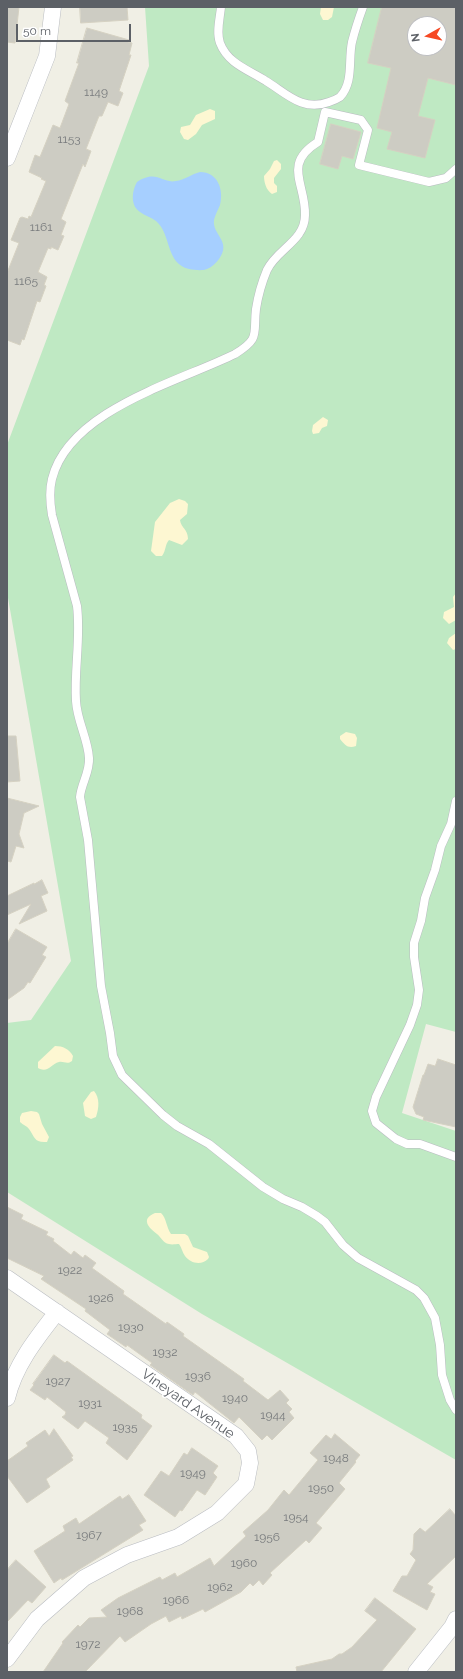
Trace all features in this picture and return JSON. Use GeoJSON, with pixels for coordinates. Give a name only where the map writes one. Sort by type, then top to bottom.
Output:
{"type":"FeatureCollection","features":[{"type":"Feature","properties":{"kind":"street"},"geometry":{"type":"LineString","coordinates":[[7,158],[12,131],[47,56],[53,7]]}},
{"type":"Feature","properties":{"kind":"street","name":"Vineyard Avenue"},"geometry":{"type":"LineString","coordinates":[[7,1278],[236,1436],[248,1451],[250,1463],[246,1484],[217,1513],[178,1537],[127,1555],[84,1578],[37,1619],[7,1659]]}},
{"type":"Feature","properties":{"kind":"street"},"geometry":{"type":"LineString","coordinates":[[7,1398],[11,1381],[31,1346],[57,1312]]}},
{"type":"Feature","properties":{"kind":"street"},"geometry":{"type":"LineString","coordinates":[[416,1672],[452,1627],[456,1619]]}},
{"type":"Feature","properties":{"kind":"lane"},"geometry":{"type":"LineString","coordinates":[[221,7],[218,33],[220,43],[227,55],[236,64],[267,81],[291,99],[306,105],[324,104],[339,98],[348,85],[352,43],[363,7]]}},
{"type":"Feature","properties":{"kind":"lane"},"geometry":{"type":"LineString","coordinates":[[456,169],[446,178],[428,182],[359,164],[368,130],[361,120],[325,112],[318,142],[310,146],[301,157],[298,166],[298,177],[305,205],[304,226],[299,236],[274,259],[267,270],[258,299],[256,330],[253,340],[246,347],[235,354],[124,403],[89,426],[71,444],[52,478],[50,504],[78,613],[75,688],[76,704],[89,759],[88,770],[80,797],[88,840],[101,986],[113,1056],[117,1066],[129,1084],[172,1122],[209,1144],[263,1187],[317,1216],[325,1222],[343,1245],[354,1255],[379,1271],[409,1285],[424,1298],[434,1318],[440,1345],[442,1375],[450,1400],[456,1410]]}},
{"type":"Feature","properties":{"kind":"lane"},"geometry":{"type":"LineString","coordinates":[[456,801],[451,824],[441,846],[435,870],[425,898],[421,921],[414,943],[414,957],[419,990],[417,1005],[410,1024],[376,1098],[372,1111],[376,1123],[396,1139],[407,1144],[420,1144],[456,1157]]}},
{"type":"Feature","properties":{"kind":"green space"},"geometry":{"type":"Polygon","coordinates":[[[145,7],[456,7],[456,1032],[426,1024],[402,1113],[456,1131],[456,1460],[202,1314],[7,1192],[7,1023],[31,1020],[71,961],[7,592],[7,445],[149,66],[145,7]]]}},
{"type":"Feature","properties":{"kind":"sand"},"geometry":{"type":"Polygon","coordinates":[[[321,7],[334,7],[332,17],[328,20],[323,20],[320,14],[321,7]]]}},
{"type":"Feature","properties":{"kind":"sand"},"geometry":{"type":"Polygon","coordinates":[[[210,109],[215,111],[215,119],[202,125],[196,134],[188,140],[184,139],[180,132],[181,127],[190,125],[196,115],[210,109]]]}},
{"type":"Feature","properties":{"kind":"sand"},"geometry":{"type":"Polygon","coordinates":[[[277,160],[281,164],[281,169],[274,178],[274,183],[277,186],[277,192],[272,194],[266,186],[264,176],[274,161],[277,160]]]}},
{"type":"Feature","properties":{"kind":"sand"},"geometry":{"type":"Polygon","coordinates":[[[323,417],[328,420],[327,426],[322,428],[319,433],[313,434],[313,425],[323,417]]]}},
{"type":"Feature","properties":{"kind":"sand"},"geometry":{"type":"Polygon","coordinates":[[[179,499],[188,504],[187,514],[180,520],[187,533],[188,539],[182,545],[169,540],[162,556],[156,556],[151,551],[155,522],[170,503],[179,499]]]}},
{"type":"Feature","properties":{"kind":"sand"},"geometry":{"type":"Polygon","coordinates":[[[456,593],[456,620],[449,624],[443,618],[444,612],[454,607],[453,597],[456,593]]]}},
{"type":"Feature","properties":{"kind":"sand"},"geometry":{"type":"Polygon","coordinates":[[[456,633],[456,649],[453,650],[447,643],[449,638],[456,633]]]}},
{"type":"Feature","properties":{"kind":"sand"},"geometry":{"type":"Polygon","coordinates":[[[346,732],[355,734],[357,738],[356,746],[347,746],[340,739],[340,736],[346,732]]]}},
{"type":"Feature","properties":{"kind":"sand"},"geometry":{"type":"Polygon","coordinates":[[[55,1046],[63,1047],[70,1051],[73,1056],[72,1061],[69,1063],[56,1063],[48,1069],[43,1070],[38,1068],[38,1062],[55,1046]]]}},
{"type":"Feature","properties":{"kind":"sand"},"geometry":{"type":"Polygon","coordinates":[[[94,1091],[98,1100],[98,1107],[96,1117],[91,1119],[85,1116],[83,1103],[91,1092],[94,1091]]]}},
{"type":"Feature","properties":{"kind":"sand"},"geometry":{"type":"Polygon","coordinates":[[[31,1111],[39,1114],[42,1124],[49,1137],[47,1142],[40,1142],[37,1140],[28,1128],[20,1122],[22,1113],[31,1111]]]}},
{"type":"Feature","properties":{"kind":"sand"},"geometry":{"type":"Polygon","coordinates":[[[161,1213],[163,1215],[171,1234],[185,1234],[188,1236],[193,1247],[207,1252],[209,1257],[208,1259],[199,1263],[193,1262],[185,1256],[179,1244],[170,1244],[164,1241],[147,1224],[150,1215],[161,1213]]]}},
{"type":"Feature","properties":{"kind":"water"},"geometry":{"type":"Polygon","coordinates":[[[200,172],[211,175],[215,178],[221,194],[220,205],[214,218],[214,225],[223,243],[222,253],[215,263],[205,270],[189,269],[181,266],[172,255],[161,227],[152,218],[137,209],[133,202],[134,190],[137,182],[144,178],[154,177],[167,181],[176,181],[200,172]]]}},
{"type":"Feature","properties":{"kind":"building"},"geometry":{"type":"Polygon","coordinates":[[[7,7],[19,7],[15,43],[7,42],[7,7]]]}},
{"type":"Feature","properties":{"kind":"building"},"geometry":{"type":"Polygon","coordinates":[[[80,7],[127,7],[128,20],[81,23],[80,7]]]}},
{"type":"Feature","properties":{"kind":"building"},"geometry":{"type":"Polygon","coordinates":[[[382,7],[456,7],[456,85],[428,78],[418,116],[435,120],[425,158],[387,149],[392,132],[377,128],[391,68],[368,63],[382,7]]]}},
{"type":"Feature","properties":{"kind":"building"},"geometry":{"type":"Polygon","coordinates":[[[87,28],[129,40],[128,42],[132,43],[129,55],[131,55],[119,91],[123,93],[118,106],[108,102],[102,116],[99,116],[86,149],[91,151],[85,167],[83,164],[61,219],[66,222],[61,235],[64,236],[58,250],[51,247],[51,249],[48,248],[38,272],[47,277],[44,285],[46,286],[40,302],[37,301],[24,340],[22,339],[20,345],[7,340],[7,273],[19,243],[11,240],[20,218],[22,217],[28,219],[29,216],[31,217],[46,181],[29,172],[35,155],[40,157],[53,125],[60,128],[69,104],[65,101],[79,63],[77,63],[87,28]]]}},
{"type":"Feature","properties":{"kind":"building"},"geometry":{"type":"Polygon","coordinates":[[[331,124],[361,132],[353,159],[342,156],[338,169],[320,164],[331,124]]]}},
{"type":"Feature","properties":{"kind":"building"},"geometry":{"type":"Polygon","coordinates":[[[7,736],[16,736],[20,781],[7,782],[7,736]]]}},
{"type":"Feature","properties":{"kind":"building"},"geometry":{"type":"Polygon","coordinates":[[[7,798],[39,806],[24,813],[19,834],[24,848],[16,846],[11,862],[7,861],[7,798]]]}},
{"type":"Feature","properties":{"kind":"building"},"geometry":{"type":"Polygon","coordinates":[[[42,880],[48,893],[41,896],[47,911],[19,924],[31,904],[7,915],[7,896],[42,880]]]}},
{"type":"Feature","properties":{"kind":"building"},"geometry":{"type":"Polygon","coordinates":[[[16,929],[47,947],[42,955],[46,957],[30,983],[28,982],[24,988],[7,1000],[7,944],[16,929]]]}},
{"type":"Feature","properties":{"kind":"building"},"geometry":{"type":"Polygon","coordinates":[[[438,1059],[456,1065],[456,1127],[423,1120],[424,1117],[416,1114],[413,1107],[428,1064],[435,1066],[438,1059]]]}},
{"type":"Feature","properties":{"kind":"building"},"geometry":{"type":"Polygon","coordinates":[[[7,1207],[23,1215],[21,1219],[48,1232],[46,1235],[54,1239],[53,1241],[71,1255],[74,1251],[83,1258],[85,1255],[96,1263],[92,1268],[124,1291],[123,1294],[166,1324],[167,1322],[184,1334],[183,1336],[244,1379],[243,1381],[268,1400],[280,1390],[289,1400],[286,1403],[292,1409],[289,1412],[294,1418],[272,1440],[267,1435],[262,1440],[239,1417],[234,1423],[195,1392],[193,1395],[150,1365],[152,1363],[127,1345],[126,1347],[107,1334],[110,1330],[85,1311],[86,1309],[41,1279],[44,1276],[7,1258],[7,1207]]]}},
{"type":"Feature","properties":{"kind":"building"},"geometry":{"type":"Polygon","coordinates":[[[54,1355],[65,1363],[67,1361],[142,1415],[141,1418],[152,1426],[127,1460],[106,1443],[109,1438],[85,1421],[78,1429],[62,1417],[66,1412],[47,1397],[45,1400],[30,1390],[54,1355]]]}},
{"type":"Feature","properties":{"kind":"building"},"geometry":{"type":"Polygon","coordinates":[[[54,1429],[73,1456],[71,1457],[73,1460],[46,1479],[50,1487],[27,1503],[7,1476],[7,1461],[28,1446],[26,1443],[45,1430],[49,1436],[54,1429]]]}},
{"type":"Feature","properties":{"kind":"building"},"geometry":{"type":"Polygon","coordinates":[[[335,1434],[360,1455],[339,1483],[345,1489],[316,1523],[322,1528],[309,1543],[306,1540],[270,1573],[272,1575],[263,1585],[259,1580],[253,1586],[250,1583],[241,1592],[205,1612],[203,1609],[182,1619],[181,1616],[169,1622],[166,1616],[151,1624],[125,1642],[120,1636],[85,1672],[43,1672],[63,1643],[62,1642],[78,1625],[80,1627],[89,1618],[107,1617],[101,1610],[118,1598],[160,1577],[162,1580],[175,1573],[177,1577],[210,1558],[214,1566],[246,1536],[243,1532],[268,1510],[284,1490],[289,1495],[318,1460],[310,1453],[326,1435],[331,1439],[335,1434]]]}},
{"type":"Feature","properties":{"kind":"building"},"geometry":{"type":"Polygon","coordinates":[[[192,1448],[218,1466],[213,1473],[217,1477],[205,1495],[197,1490],[182,1511],[180,1510],[175,1517],[144,1495],[161,1471],[169,1476],[184,1453],[187,1455],[192,1448]]]}},
{"type":"Feature","properties":{"kind":"building"},"geometry":{"type":"Polygon","coordinates":[[[129,1495],[146,1521],[139,1525],[143,1530],[62,1580],[61,1578],[54,1583],[34,1551],[65,1531],[63,1526],[76,1518],[79,1524],[120,1496],[122,1499],[129,1495]]]}},
{"type":"Feature","properties":{"kind":"building"},"geometry":{"type":"Polygon","coordinates":[[[450,1509],[456,1516],[456,1556],[427,1584],[433,1587],[430,1592],[435,1594],[427,1610],[393,1591],[402,1576],[407,1576],[416,1560],[410,1554],[413,1550],[414,1534],[420,1528],[425,1532],[450,1509]]]}},
{"type":"Feature","properties":{"kind":"building"},"geometry":{"type":"Polygon","coordinates":[[[16,1560],[46,1587],[32,1603],[28,1600],[7,1622],[7,1570],[16,1560]]]}},
{"type":"Feature","properties":{"kind":"building"},"geometry":{"type":"Polygon","coordinates":[[[375,1598],[416,1629],[381,1672],[297,1672],[296,1667],[332,1659],[352,1647],[377,1620],[365,1611],[375,1598]]]}}]}
